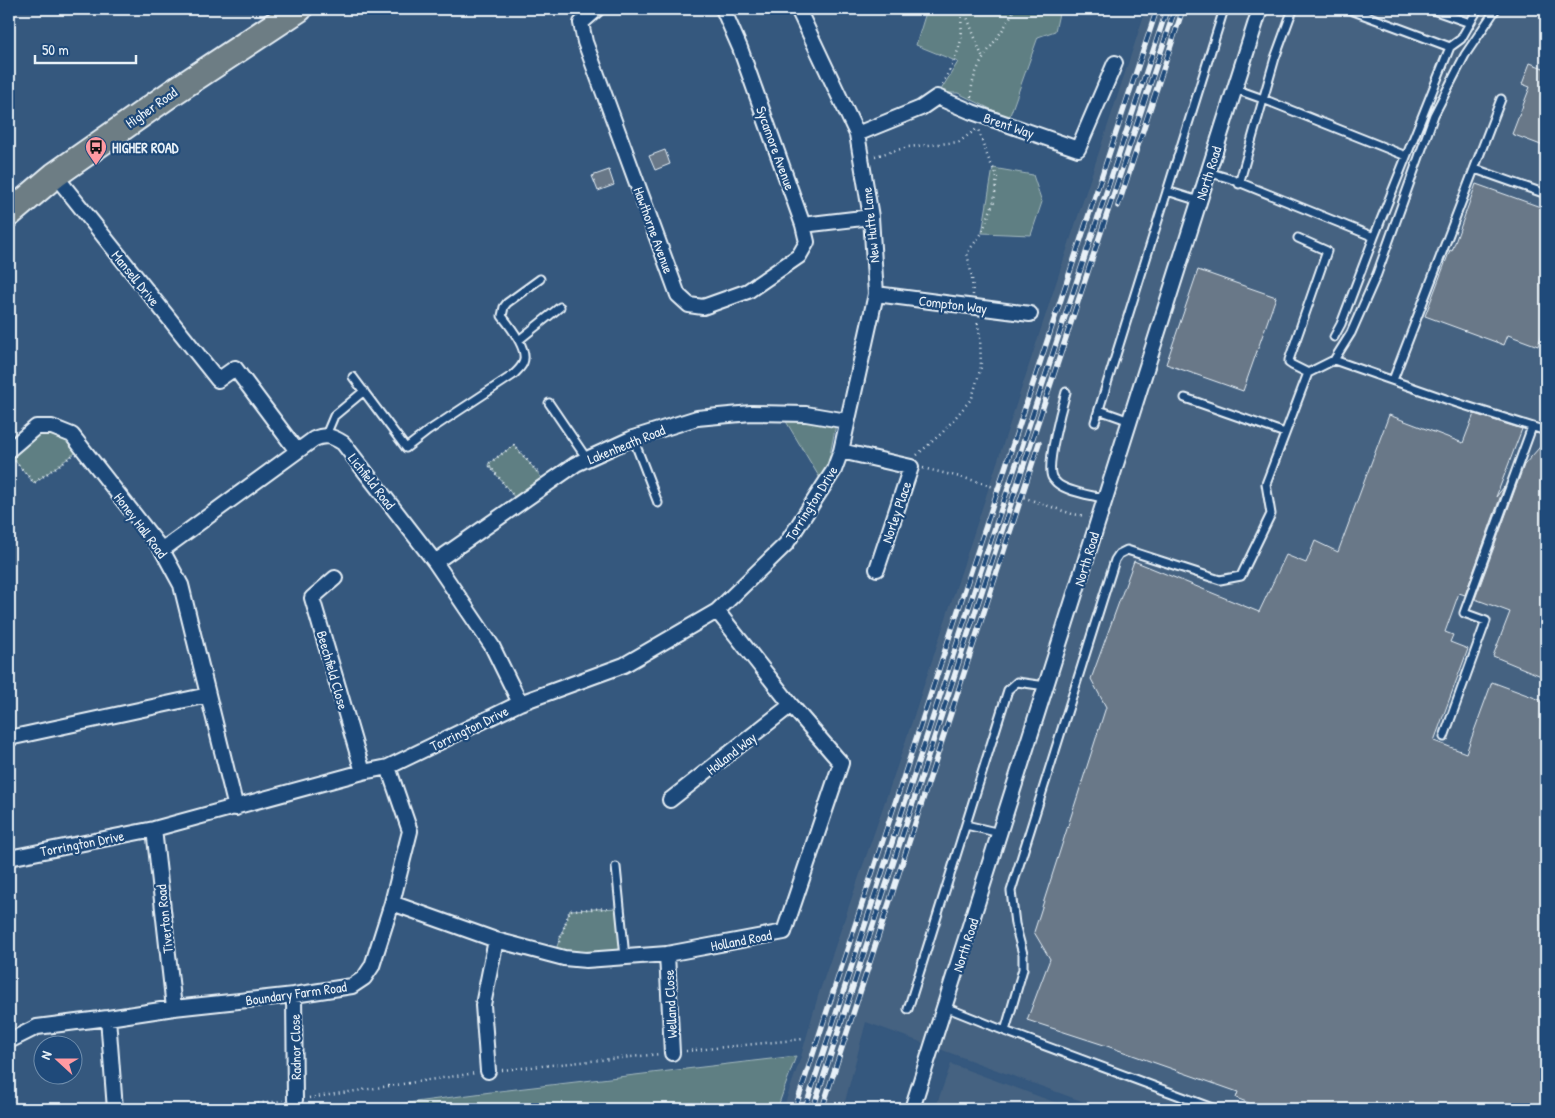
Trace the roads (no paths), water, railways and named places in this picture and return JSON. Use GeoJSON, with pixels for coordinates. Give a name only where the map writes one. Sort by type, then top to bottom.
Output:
{"type":"FeatureCollection","features":[{"type":"Feature","properties":{"kind":"highway","name":"Higher Road"},"geometry":{"type":"LineString","coordinates":[[9,214],[55,175],[172,93],[299,9]]}},
{"type":"Feature","properties":{"kind":"street","name":"Hawthorne Avenue"},"geometry":{"type":"LineString","coordinates":[[596,9],[581,23],[585,42],[678,294],[690,305],[703,307],[748,291],[799,256],[807,242],[803,224]]}},
{"type":"Feature","properties":{"kind":"street","name":"Sycamore Avenue"},"geometry":{"type":"LineString","coordinates":[[723,9],[740,48],[803,224]]}},
{"type":"Feature","properties":{"kind":"street","name":"New Hutte Lane"},"geometry":{"type":"LineString","coordinates":[[798,9],[857,134],[871,217],[876,294],[841,451]]}},
{"type":"Feature","properties":{"kind":"street","name":"North Road"},"geometry":{"type":"LineString","coordinates":[[912,1109],[1260,9]]}},
{"type":"Feature","properties":{"kind":"street","name":"Brent Way"},"geometry":{"type":"LineString","coordinates":[[857,134],[921,108],[937,97],[972,112],[1078,149],[1115,63]]}},
{"type":"Feature","properties":{"kind":"street","name":"Mansell Drive"},"geometry":{"type":"LineString","coordinates":[[55,175],[218,380],[235,368],[297,451]]}},
{"type":"Feature","properties":{"kind":"street"},"geometry":{"type":"LineString","coordinates":[[803,224],[871,217]]}},
{"type":"Feature","properties":{"kind":"street","name":"Compton Way"},"geometry":{"type":"LineString","coordinates":[[876,294],[1030,314]]}},
{"type":"Feature","properties":{"kind":"street","name":"Lakenheath Road"},"geometry":{"type":"LineString","coordinates":[[435,562],[576,464],[633,438],[697,418],[751,413],[806,414],[847,421]]}},
{"type":"Feature","properties":{"kind":"street","name":"Honey Hall Road"},"geometry":{"type":"LineString","coordinates":[[12,455],[36,427],[52,427],[72,435],[162,550],[181,585],[236,808]]}},
{"type":"Feature","properties":{"kind":"street"},"geometry":{"type":"LineString","coordinates":[[162,550],[314,439],[326,435]]}},
{"type":"Feature","properties":{"kind":"street","name":"Lichfield Road"},"geometry":{"type":"LineString","coordinates":[[326,435],[342,443],[435,562],[492,646],[520,703]]}},
{"type":"Feature","properties":{"kind":"street","name":"Norley Place"},"geometry":{"type":"LineString","coordinates":[[841,451],[911,467],[877,569]]}},
{"type":"Feature","properties":{"kind":"street","name":"Torrington Drive"},"geometry":{"type":"LineString","coordinates":[[9,858],[154,829],[363,772],[388,767],[520,703],[624,666],[717,611],[786,544],[834,470],[841,451]]}},
{"type":"Feature","properties":{"kind":"street","name":"Beechfield Close"},"geometry":{"type":"LineString","coordinates":[[335,578],[312,598],[363,772]]}},
{"type":"Feature","properties":{"kind":"street","name":"Holland Road"},"geometry":{"type":"LineString","coordinates":[[392,903],[496,940],[554,955],[586,960],[667,954],[784,932],[841,763],[791,705],[717,611]]}},
{"type":"Feature","properties":{"kind":"street"},"geometry":{"type":"LineString","coordinates":[[9,738],[208,695]]}},
{"type":"Feature","properties":{"kind":"street","name":"Holland Way"},"geometry":{"type":"LineString","coordinates":[[670,800],[791,705]]}},
{"type":"Feature","properties":{"kind":"street","name":"Boundary Farm Road"},"geometry":{"type":"LineString","coordinates":[[9,1041],[37,1027],[174,1008],[294,995],[352,986],[364,978],[372,966],[392,903],[410,831],[388,767]]}},
{"type":"Feature","properties":{"kind":"street","name":"Tiverton Road"},"geometry":{"type":"LineString","coordinates":[[154,829],[174,1008]]}},
{"type":"Feature","properties":{"kind":"street"},"geometry":{"type":"LineString","coordinates":[[488,1071],[484,1005],[496,940]]}},
{"type":"Feature","properties":{"kind":"street","name":"Welland Close"},"geometry":{"type":"LineString","coordinates":[[667,954],[672,1053]]}},
{"type":"Feature","properties":{"kind":"street","name":"Radnor Close"},"geometry":{"type":"LineString","coordinates":[[294,995],[295,1100]]}},
{"type":"Feature","properties":{"kind":"street"},"geometry":{"type":"LineString","coordinates":[[108,1018],[115,1109]]}},
{"type":"Feature","properties":{"kind":"lane"},"geometry":{"type":"LineString","coordinates":[[1095,422],[1224,9]]}},
{"type":"Feature","properties":{"kind":"lane"},"geometry":{"type":"LineString","coordinates":[[1239,184],[1280,44],[1294,9]]}},
{"type":"Feature","properties":{"kind":"lane"},"geometry":{"type":"LineString","coordinates":[[1348,9],[1450,47]]}},
{"type":"Feature","properties":{"kind":"lane"},"geometry":{"type":"LineString","coordinates":[[1430,9],[1470,23]]}},
{"type":"Feature","properties":{"kind":"lane"},"geometry":{"type":"LineString","coordinates":[[1334,337],[1341,324],[1450,47],[1461,39],[1478,9]]}},
{"type":"Feature","properties":{"kind":"lane"},"geometry":{"type":"LineString","coordinates":[[1005,1031],[1023,968],[1023,954],[1014,924],[1011,891],[1115,560],[1119,554],[1127,550],[1220,580],[1241,576],[1271,514],[1266,484],[1308,373],[1334,360],[1351,333],[1376,274],[1434,114],[1465,55],[1496,9]]}},
{"type":"Feature","properties":{"kind":"lane"},"geometry":{"type":"LineString","coordinates":[[1235,89],[1406,156]]}},
{"type":"Feature","properties":{"kind":"lane"},"geometry":{"type":"LineString","coordinates":[[1394,380],[1501,99]]}},
{"type":"Feature","properties":{"kind":"lane"},"geometry":{"type":"LineString","coordinates":[[1475,169],[1546,194]]}},
{"type":"Feature","properties":{"kind":"lane"},"geometry":{"type":"LineString","coordinates":[[1208,172],[1374,237]]}},
{"type":"Feature","properties":{"kind":"lane"},"geometry":{"type":"LineString","coordinates":[[1167,191],[1199,201]]}},
{"type":"Feature","properties":{"kind":"lane"},"geometry":{"type":"LineString","coordinates":[[1298,238],[1327,251],[1289,360],[1289,363],[1308,373]]}},
{"type":"Feature","properties":{"kind":"lane"},"geometry":{"type":"LineString","coordinates":[[354,377],[406,448],[428,431],[513,375],[520,368],[524,361],[523,348],[502,316],[504,307],[540,279]]}},
{"type":"Feature","properties":{"kind":"lane"},"geometry":{"type":"LineString","coordinates":[[519,340],[560,307]]}},
{"type":"Feature","properties":{"kind":"lane"},"geometry":{"type":"LineString","coordinates":[[1334,360],[1457,403],[1546,431]]}},
{"type":"Feature","properties":{"kind":"lane"},"geometry":{"type":"LineString","coordinates":[[326,435],[334,416],[364,391]]}},
{"type":"Feature","properties":{"kind":"lane"},"geometry":{"type":"LineString","coordinates":[[1066,392],[1057,426],[1050,468],[1052,476],[1058,484],[1105,499]]}},
{"type":"Feature","properties":{"kind":"lane"},"geometry":{"type":"LineString","coordinates":[[1185,398],[1285,433]]}},
{"type":"Feature","properties":{"kind":"lane"},"geometry":{"type":"LineString","coordinates":[[549,403],[587,460]]}},
{"type":"Feature","properties":{"kind":"lane"},"geometry":{"type":"LineString","coordinates":[[1099,410],[1130,421]]}},
{"type":"Feature","properties":{"kind":"lane"},"geometry":{"type":"LineString","coordinates":[[1444,737],[1486,621],[1464,613],[1532,427]]}},
{"type":"Feature","properties":{"kind":"lane"},"geometry":{"type":"LineString","coordinates":[[633,438],[658,503]]}},
{"type":"Feature","properties":{"kind":"lane"},"geometry":{"type":"LineString","coordinates":[[908,1009],[1008,690],[1017,682],[1046,686]]}},
{"type":"Feature","properties":{"kind":"lane"},"geometry":{"type":"LineString","coordinates":[[966,825],[1000,833]]}},
{"type":"Feature","properties":{"kind":"lane"},"geometry":{"type":"LineString","coordinates":[[616,867],[625,957]]}},
{"type":"Feature","properties":{"kind":"lane"},"geometry":{"type":"LineString","coordinates":[[945,1006],[1005,1031],[1215,1109]]}},
{"type":"Feature","properties":{"kind":"railway"},"geometry":{"type":"LineString","coordinates":[[795,1109],[1157,9]]}},
{"type":"Feature","properties":{"kind":"railway"},"geometry":{"type":"LineString","coordinates":[[805,1109],[1167,9]]}},
{"type":"Feature","properties":{"kind":"railway"},"geometry":{"type":"LineString","coordinates":[[813,1109],[1175,9]]}},
{"type":"Feature","properties":{"kind":"railway"},"geometry":{"type":"LineString","coordinates":[[1118,206],[1183,9]]}},
{"type":"Feature","properties":{"kind":"railway"},"geometry":{"type":"LineString","coordinates":[[822,1109],[1039,443]]}},
{"type":"Feature","properties":{"kind":"place","name":"HIGHER ROAD"},"geometry":{"type":"Point","coordinates":[96,166]}}]}
